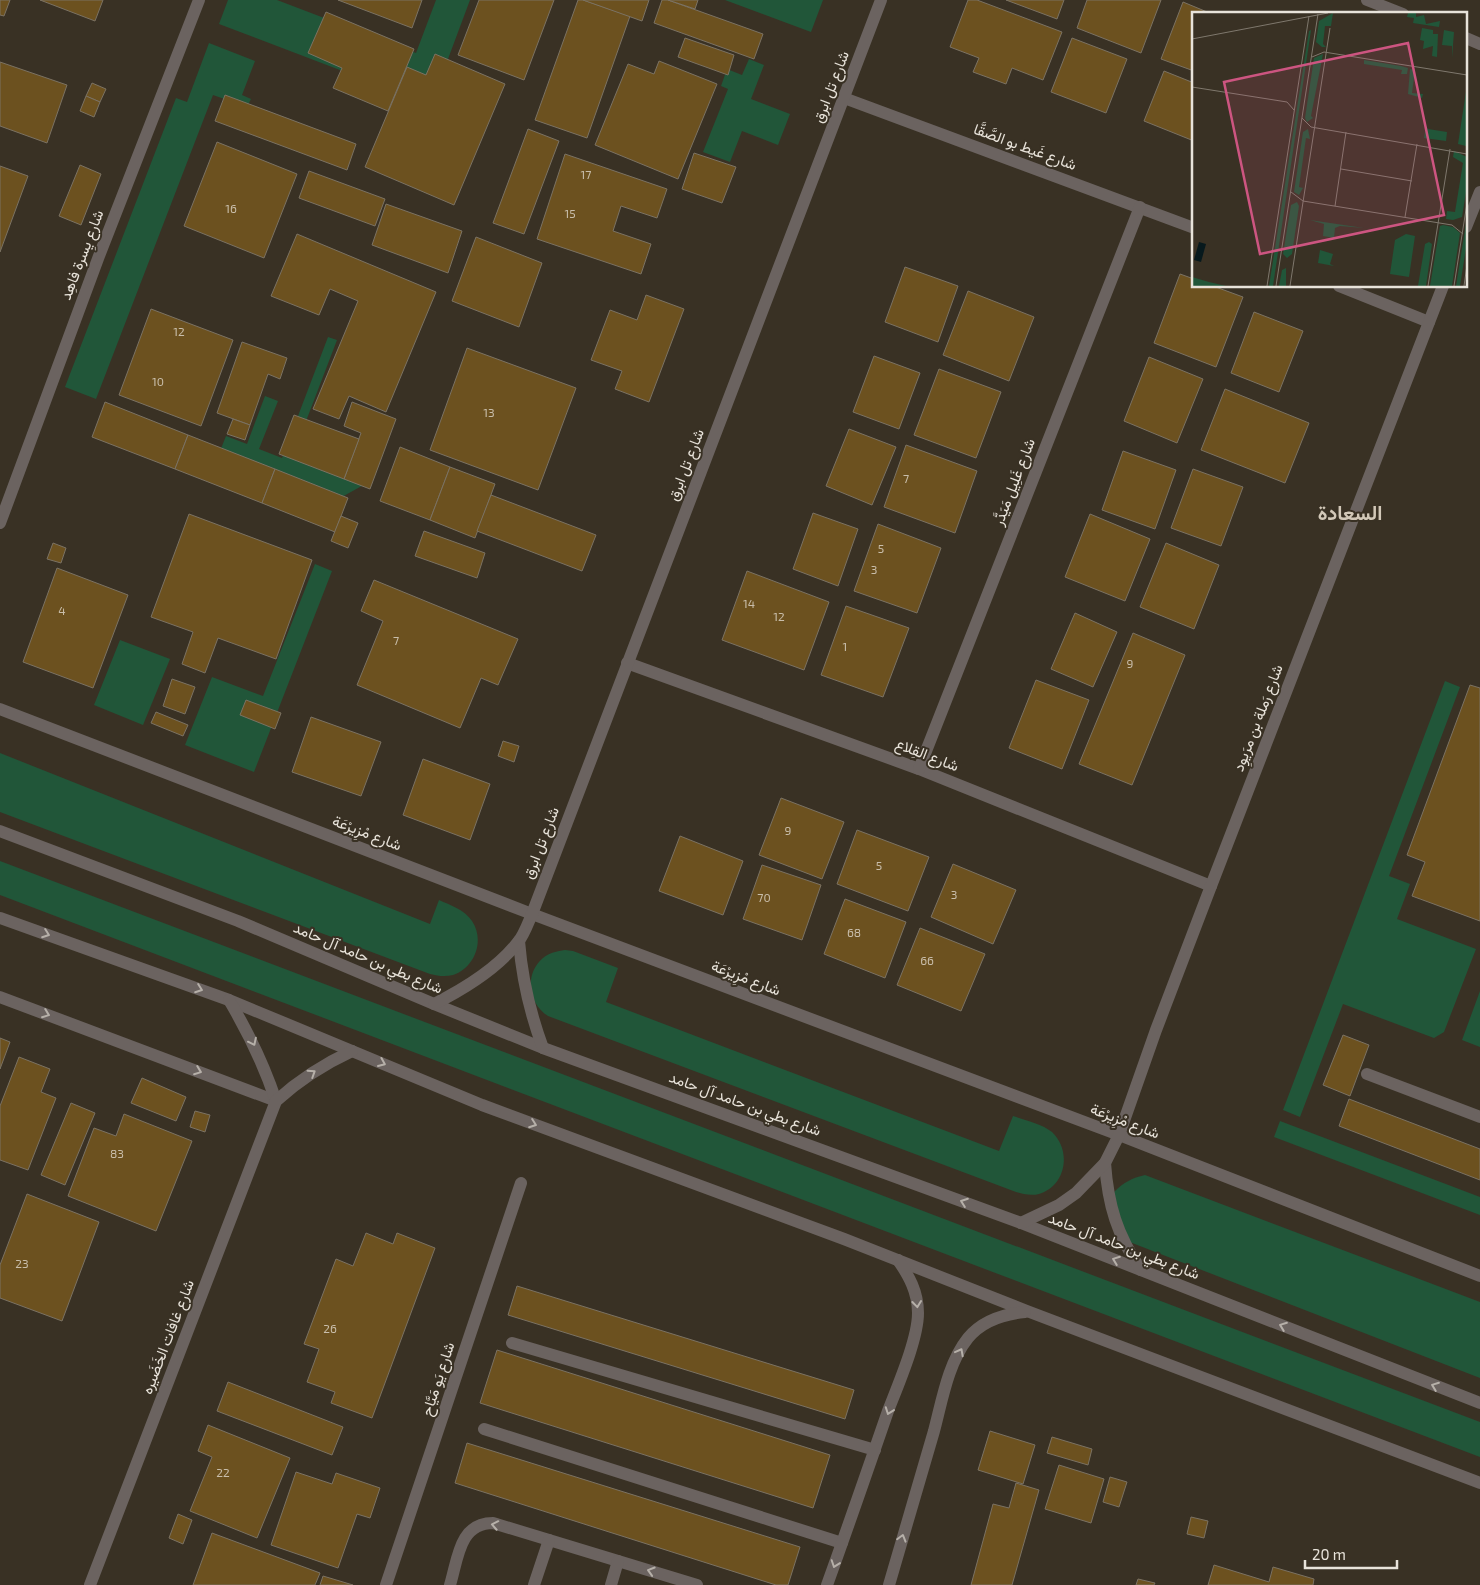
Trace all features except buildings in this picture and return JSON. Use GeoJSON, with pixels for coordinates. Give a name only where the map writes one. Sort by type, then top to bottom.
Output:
{"type":"FeatureCollection","features":[{"type":"Feature","properties":{"kind":"street","name":"شارع يِسرة فاهِد"},"geometry":{"type":"LineString","coordinates":[[0,523],[98,256],[199,0]]}},
{"type":"Feature","properties":{"kind":"street","name":"شارع تل ابرق"},"geometry":{"type":"LineString","coordinates":[[434,1004],[453,994],[482,974],[519,941],[532,914],[881,0]]}},
{"type":"Feature","properties":{"kind":"street"},"geometry":{"type":"LineString","coordinates":[[1367,0],[1398,12]]}},
{"type":"Feature","properties":{"kind":"street"},"geometry":{"type":"LineString","coordinates":[[1468,39],[1480,44]]}},
{"type":"Feature","properties":{"kind":"street","name":"شارع غَيط بو الصَّقَّا"},"geometry":{"type":"LineString","coordinates":[[844,98],[1192,227]]}},
{"type":"Feature","properties":{"kind":"street"},"geometry":{"type":"LineString","coordinates":[[1468,222],[1480,192]]}},
{"type":"Feature","properties":{"kind":"street","name":"شارع غَلِيل مَيَدَّر"},"geometry":{"type":"LineString","coordinates":[[919,769],[1140,207]]}},
{"type":"Feature","properties":{"kind":"street"},"geometry":{"type":"LineString","coordinates":[[1344,288],[1429,322]]}},
{"type":"Feature","properties":{"kind":"street","name":"شارع رَملة بن مرَيوِد"},"geometry":{"type":"LineString","coordinates":[[1021,1223],[1059,1205],[1091,1179],[1106,1163],[1119,1136],[1156,1030],[1442,288]]}},
{"type":"Feature","properties":{"kind":"street","name":"شارع القِلاع"},"geometry":{"type":"LineString","coordinates":[[628,663],[919,769],[1211,886]]}},
{"type":"Feature","properties":{"kind":"street","name":"شارع مْزِيرْعَة"},"geometry":{"type":"LineString","coordinates":[[0,709],[532,914],[1119,1136],[1480,1276]]}},
{"type":"Feature","properties":{"kind":"street","name":"شارع بطي بن حامد آل حامد"},"geometry":{"type":"LineString","coordinates":[[0,831],[238,921],[543,1048],[1021,1223],[1480,1403]]}},
{"type":"Feature","properties":{"kind":"street"},"geometry":{"type":"LineString","coordinates":[[0,918],[228,1000],[482,1105],[898,1260],[1027,1312],[1480,1483]]}},
{"type":"Feature","properties":{"kind":"street"},"geometry":{"type":"LineString","coordinates":[[519,941],[524,985],[543,1048]]}},
{"type":"Feature","properties":{"kind":"street"},"geometry":{"type":"LineString","coordinates":[[0,997],[276,1101]]}},
{"type":"Feature","properties":{"kind":"street"},"geometry":{"type":"LineString","coordinates":[[228,1000],[251,1038],[276,1101]]}},
{"type":"Feature","properties":{"kind":"street","name":"شارع غافات الخَضَيره"},"geometry":{"type":"LineString","coordinates":[[90,1585],[276,1101],[304,1078],[352,1051]]}},
{"type":"Feature","properties":{"kind":"street"},"geometry":{"type":"LineString","coordinates":[[1367,1074],[1480,1117]]}},
{"type":"Feature","properties":{"kind":"street","name":"شارع رَملة بن مرَيوِد"},"geometry":{"type":"LineString","coordinates":[[1106,1163],[1111,1209],[1128,1251],[1141,1270]]}},
{"type":"Feature","properties":{"kind":"street","name":"شارع يَو مَيَّاح"},"geometry":{"type":"LineString","coordinates":[[386,1585],[521,1183]]}},
{"type":"Feature","properties":{"kind":"street"},"geometry":{"type":"LineString","coordinates":[[828,1585],[916,1327],[918,1313],[915,1292],[913,1285],[898,1260]]}},
{"type":"Feature","properties":{"kind":"street"},"geometry":{"type":"LineString","coordinates":[[889,1585],[943,1398],[960,1350],[969,1337],[982,1326],[996,1318],[1011,1313],[1027,1312]]}},
{"type":"Feature","properties":{"kind":"street"},"geometry":{"type":"LineString","coordinates":[[512,1343],[875,1450]]}},
{"type":"Feature","properties":{"kind":"street"},"geometry":{"type":"LineString","coordinates":[[484,1429],[842,1542]]}},
{"type":"Feature","properties":{"kind":"street"},"geometry":{"type":"LineString","coordinates":[[450,1585],[463,1541],[468,1532],[475,1526],[483,1523],[493,1523],[697,1585]]}},
{"type":"Feature","properties":{"kind":"street"},"geometry":{"type":"LineString","coordinates":[[534,1585],[549,1540]]}},
{"type":"Feature","properties":{"kind":"street"},"geometry":{"type":"LineString","coordinates":[[611,1585],[618,1561]]}},
{"type":"Feature","properties":{"kind":"green space"},"geometry":{"type":"Polygon","coordinates":[[[228,0],[277,0],[416,53],[436,0],[470,0],[445,67],[423,89],[399,80],[395,91],[219,24],[228,0]]]}},
{"type":"Feature","properties":{"kind":"green space"},"geometry":{"type":"Polygon","coordinates":[[[725,0],[823,0],[811,32],[725,0]]]}},
{"type":"Feature","properties":{"kind":"green space"},"geometry":{"type":"Polygon","coordinates":[[[209,43],[255,61],[242,95],[251,99],[247,107],[213,95],[96,399],[65,387],[176,98],[187,102],[209,43]]]}},
{"type":"Feature","properties":{"kind":"green space"},"geometry":{"type":"Polygon","coordinates":[[[749,59],[764,65],[751,99],[790,114],[778,145],[742,131],[730,162],[703,152],[728,89],[721,86],[727,69],[742,75],[749,59]]]}},
{"type":"Feature","properties":{"kind":"green space"},"geometry":{"type":"Polygon","coordinates":[[[328,337],[337,340],[303,429],[369,482],[340,498],[220,451],[226,436],[247,444],[265,396],[278,401],[259,449],[282,458],[328,337]]]}},
{"type":"Feature","properties":{"kind":"green space"},"geometry":{"type":"Polygon","coordinates":[[[315,564],[332,571],[254,772],[185,745],[212,677],[263,696],[315,564]]]}},
{"type":"Feature","properties":{"kind":"green space"},"geometry":{"type":"Polygon","coordinates":[[[120,640],[170,659],[143,725],[94,705],[120,640]]]}},
{"type":"Feature","properties":{"kind":"green space"},"geometry":{"type":"Polygon","coordinates":[[[1445,681],[1460,687],[1389,876],[1410,884],[1397,919],[1476,949],[1444,1032],[1434,1038],[1343,1004],[1300,1117],[1283,1110],[1445,681]]]}},
{"type":"Feature","properties":{"kind":"green space"},"geometry":{"type":"Polygon","coordinates":[[[0,753],[430,924],[439,900],[461,911],[472,921],[478,936],[476,952],[467,966],[453,975],[439,976],[430,974],[0,812],[0,753]]]}},
{"type":"Feature","properties":{"kind":"green space"},"geometry":{"type":"Polygon","coordinates":[[[0,861],[1480,1422],[1480,1457],[0,895],[0,861]]]}},
{"type":"Feature","properties":{"kind":"green space"},"geometry":{"type":"Polygon","coordinates":[[[573,951],[618,968],[606,1002],[999,1151],[1013,1116],[1043,1127],[1052,1132],[1062,1149],[1064,1158],[1060,1176],[1048,1190],[1039,1194],[1030,1195],[1016,1192],[548,1016],[536,1004],[533,996],[531,980],[533,972],[545,956],[553,952],[573,951]]]}},
{"type":"Feature","properties":{"kind":"green space"},"geometry":{"type":"Polygon","coordinates":[[[1480,991],[1480,1047],[1462,1040],[1480,991]]]}},
{"type":"Feature","properties":{"kind":"green space"},"geometry":{"type":"Polygon","coordinates":[[[1280,1121],[1480,1197],[1480,1215],[1274,1137],[1280,1121]]]}},
{"type":"Feature","properties":{"kind":"green space"},"geometry":{"type":"Polygon","coordinates":[[[1145,1175],[1480,1302],[1480,1378],[1127,1241],[1121,1237],[1114,1192],[1128,1181],[1145,1175]]]}},
{"type":"Feature","properties":{"kind":"district","name":"السعادة"},"geometry":{"type":"Point","coordinates":[1350,513]}}]}
